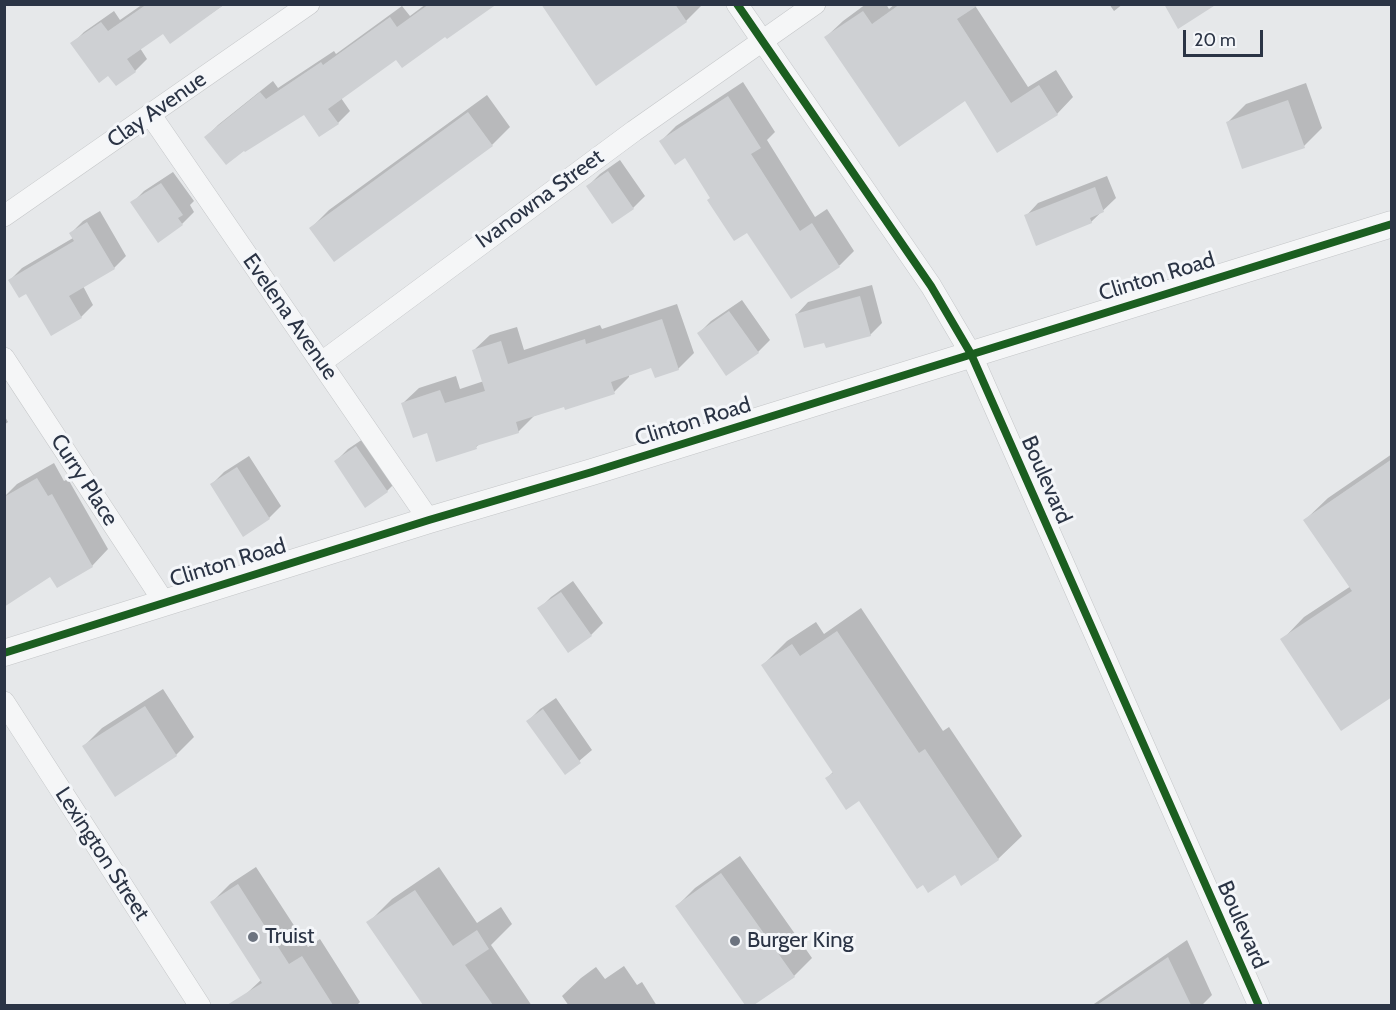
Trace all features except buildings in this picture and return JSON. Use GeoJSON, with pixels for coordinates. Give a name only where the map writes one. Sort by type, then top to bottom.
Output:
{"type":"FeatureCollection","features":[{"type":"Feature","properties":{"kind":"street","name":"Clay Avenue"},"geometry":{"type":"LineString","coordinates":[[4,216],[309,4]]}},
{"type":"Feature","properties":{"kind":"street","name":"Boulevard"},"geometry":{"type":"LineString","coordinates":[[737,4],[931,286],[971,354],[1259,1005]]}},
{"type":"Feature","properties":{"kind":"street","name":"Ivanowna Street"},"geometry":{"type":"LineString","coordinates":[[322,362],[616,144],[815,4]]}},
{"type":"Feature","properties":{"kind":"street","name":"Evelena Avenue"},"geometry":{"type":"LineString","coordinates":[[150,114],[429,520]]}},
{"type":"Feature","properties":{"kind":"street","name":"Clinton Road"},"geometry":{"type":"LineString","coordinates":[[4,653],[1392,224]]}},
{"type":"Feature","properties":{"kind":"street","name":"Curry Place"},"geometry":{"type":"LineString","coordinates":[[4,358],[164,602]]}},
{"type":"Feature","properties":{"kind":"street","name":"Lexington Street"},"geometry":{"type":"LineString","coordinates":[[4,702],[200,1005]]}},
{"type":"Feature","properties":{"kind":"cycle path"},"geometry":{"type":"LineString","coordinates":[[737,4],[931,286],[971,354],[1259,1006]]}},
{"type":"Feature","properties":{"kind":"cycle path"},"geometry":{"type":"LineString","coordinates":[[4,653],[1392,224]]}},
{"type":"Feature","properties":{"kind":"place","name":"Truist"},"geometry":{"type":"Point","coordinates":[253,937]}},
{"type":"Feature","properties":{"kind":"place","name":"Burger King"},"geometry":{"type":"Point","coordinates":[735,941]}}]}
